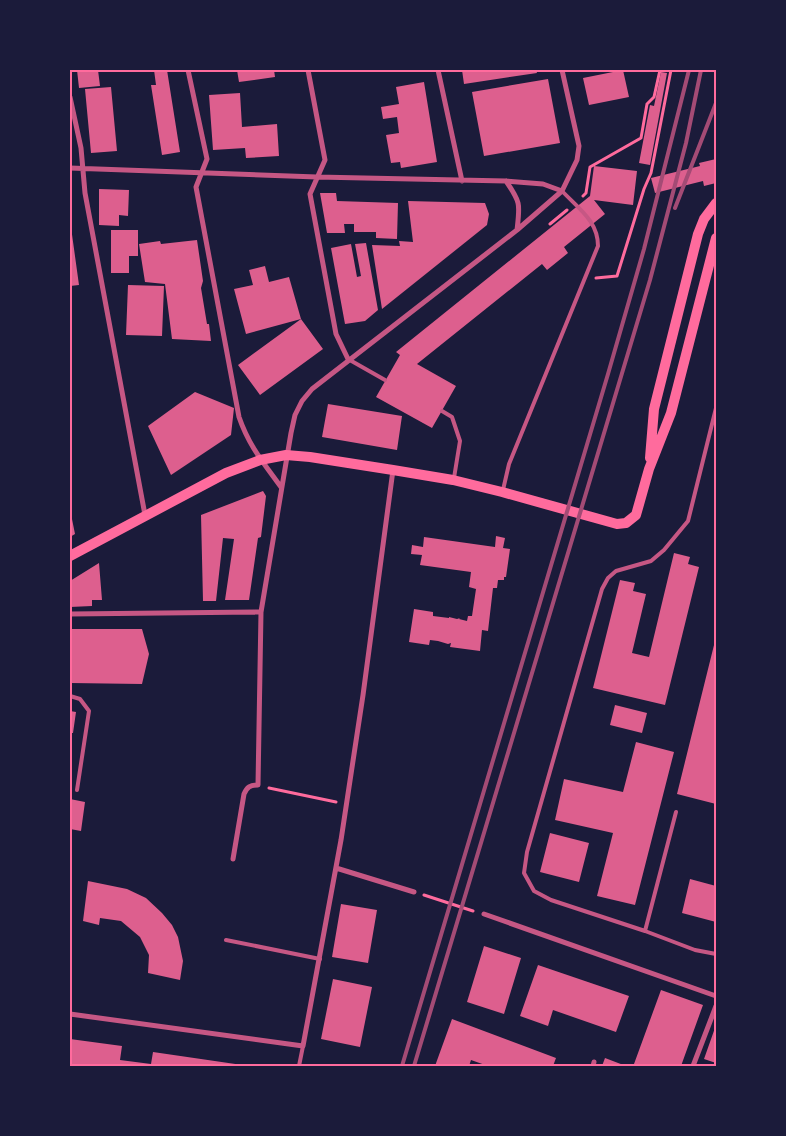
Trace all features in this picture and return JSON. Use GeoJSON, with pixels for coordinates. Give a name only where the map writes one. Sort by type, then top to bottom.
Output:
{"type":"FeatureCollection","features":[{"type":"Feature","properties":{"kind":"main road"},"geometry":{"type":"LineString","coordinates":[[649,469],[654,409],[698,234],[704,219],[714,205]]}},
{"type":"Feature","properties":{"kind":"main road"},"geometry":{"type":"LineString","coordinates":[[70,556],[226,473],[260,460],[286,455],[310,457],[454,480],[618,524],[626,523],[631,520],[638,509],[649,469],[671,413],[716,238]]}},
{"type":"Feature","properties":{"kind":"street"},"geometry":{"type":"LineString","coordinates":[[188,70],[207,158],[196,187],[239,417],[246,437],[260,460],[281,487]]}},
{"type":"Feature","properties":{"kind":"street"},"geometry":{"type":"LineString","coordinates":[[308,70],[325,160],[310,194],[336,334],[348,360]]}},
{"type":"Feature","properties":{"kind":"street"},"geometry":{"type":"LineString","coordinates":[[438,70],[462,181]]}},
{"type":"Feature","properties":{"kind":"street"},"geometry":{"type":"LineString","coordinates":[[233,859],[246,788],[251,785],[258,786],[261,612],[286,455],[295,415],[302,401],[312,389],[517,230],[562,191],[577,160],[579,146],[562,70]]}},
{"type":"Feature","properties":{"kind":"street"},"geometry":{"type":"LineString","coordinates":[[70,97],[81,148],[85,193],[145,515]]}},
{"type":"Feature","properties":{"kind":"street"},"geometry":{"type":"LineString","coordinates":[[70,168],[318,177],[506,181],[543,184],[562,191]]}},
{"type":"Feature","properties":{"kind":"street"},"geometry":{"type":"LineString","coordinates":[[506,181],[518,198],[520,206],[517,230]]}},
{"type":"Feature","properties":{"kind":"street"},"geometry":{"type":"LineString","coordinates":[[70,1014],[303,1046],[320,959],[346,804],[364,687],[393,470]]}},
{"type":"Feature","properties":{"kind":"street"},"geometry":{"type":"LineString","coordinates":[[70,614],[261,612]]}},
{"type":"Feature","properties":{"kind":"street"},"geometry":{"type":"LineString","coordinates":[[336,868],[414,892]]}},
{"type":"Feature","properties":{"kind":"street"},"geometry":{"type":"LineString","coordinates":[[484,914],[716,996]]}},
{"type":"Feature","properties":{"kind":"street"},"geometry":{"type":"LineString","coordinates":[[693,1066],[716,1006]]}},
{"type":"Feature","properties":{"kind":"lane"},"geometry":{"type":"LineString","coordinates":[[502,492],[509,464],[598,246],[598,235],[591,221],[562,191]]}},
{"type":"Feature","properties":{"kind":"lane"},"geometry":{"type":"LineString","coordinates":[[348,360],[385,380]]}},
{"type":"Feature","properties":{"kind":"lane"},"geometry":{"type":"LineString","coordinates":[[716,408],[688,521],[664,550],[651,561],[616,571],[608,578],[602,589],[527,852],[524,873],[534,891],[551,900],[645,931],[695,950],[716,954]]}},
{"type":"Feature","properties":{"kind":"lane"},"geometry":{"type":"LineString","coordinates":[[442,411],[452,417],[460,441],[454,480]]}},
{"type":"Feature","properties":{"kind":"lane"},"geometry":{"type":"LineString","coordinates":[[70,696],[80,700],[89,711],[77,790]]}},
{"type":"Feature","properties":{"kind":"lane"},"geometry":{"type":"LineString","coordinates":[[645,931],[676,812]]}},
{"type":"Feature","properties":{"kind":"lane"},"geometry":{"type":"LineString","coordinates":[[226,940],[320,959]]}},
{"type":"Feature","properties":{"kind":"lane"},"geometry":{"type":"LineString","coordinates":[[299,1066],[303,1046]]}},
{"type":"Feature","properties":{"kind":"path"},"geometry":{"type":"LineString","coordinates":[[550,224],[586,194],[590,167],[641,138],[647,104],[654,97],[660,70]]}},
{"type":"Feature","properties":{"kind":"path"},"geometry":{"type":"LineString","coordinates":[[584,279],[617,276],[644,189],[651,173],[670,70]]}},
{"type":"Feature","properties":{"kind":"path"},"geometry":{"type":"LineString","coordinates":[[258,786],[346,804]]}},
{"type":"Feature","properties":{"kind":"path"},"geometry":{"type":"LineString","coordinates":[[414,892],[484,914]]}},
{"type":"Feature","properties":{"kind":"building"},"geometry":{"type":"Polygon","coordinates":[[[77,70],[98,70],[100,86],[79,88],[77,70]]]}},
{"type":"Feature","properties":{"kind":"building"},"geometry":{"type":"Polygon","coordinates":[[[154,70],[167,70],[180,152],[162,155],[151,85],[156,85],[154,70]]]}},
{"type":"Feature","properties":{"kind":"building"},"geometry":{"type":"Polygon","coordinates":[[[237,70],[274,70],[275,77],[239,82],[237,70]]]}},
{"type":"Feature","properties":{"kind":"building"},"geometry":{"type":"Polygon","coordinates":[[[462,70],[536,70],[537,73],[464,84],[462,70]]]}},
{"type":"Feature","properties":{"kind":"building"},"geometry":{"type":"Polygon","coordinates":[[[623,70],[629,97],[589,105],[583,78],[623,70]]]}},
{"type":"Feature","properties":{"kind":"building"},"geometry":{"type":"Polygon","coordinates":[[[661,72],[667,73],[650,165],[639,163],[650,105],[654,106],[661,72]]]}},
{"type":"Feature","properties":{"kind":"building"},"geometry":{"type":"Polygon","coordinates":[[[548,79],[560,143],[484,156],[472,92],[548,79]]]}},
{"type":"Feature","properties":{"kind":"building"},"geometry":{"type":"Polygon","coordinates":[[[424,82],[437,162],[401,168],[400,162],[391,163],[386,135],[399,133],[397,117],[383,119],[381,107],[399,104],[396,87],[424,82]]]}},
{"type":"Feature","properties":{"kind":"building"},"geometry":{"type":"Polygon","coordinates":[[[111,87],[117,151],[91,153],[85,89],[111,87]]]}},
{"type":"Feature","properties":{"kind":"building"},"geometry":{"type":"Polygon","coordinates":[[[240,93],[242,127],[277,124],[279,156],[246,158],[245,148],[213,150],[209,95],[240,93]]]}},
{"type":"Feature","properties":{"kind":"building"},"geometry":{"type":"Polygon","coordinates":[[[716,159],[716,183],[704,186],[703,181],[655,193],[651,178],[700,166],[699,163],[716,159]]]}},
{"type":"Feature","properties":{"kind":"building"},"geometry":{"type":"Polygon","coordinates":[[[594,166],[637,171],[633,205],[594,200],[605,214],[564,247],[568,253],[547,270],[542,264],[417,364],[456,386],[432,428],[376,397],[400,355],[396,352],[590,196],[594,166]]]}},
{"type":"Feature","properties":{"kind":"building"},"geometry":{"type":"Polygon","coordinates":[[[99,189],[129,190],[128,216],[119,215],[119,226],[99,225],[99,189]]]}},
{"type":"Feature","properties":{"kind":"building"},"geometry":{"type":"Polygon","coordinates":[[[320,193],[336,193],[337,201],[398,203],[397,239],[376,238],[376,232],[354,232],[354,224],[344,224],[345,233],[327,233],[320,193]]]}},
{"type":"Feature","properties":{"kind":"building"},"geometry":{"type":"Polygon","coordinates":[[[408,201],[485,203],[489,214],[487,225],[382,309],[372,245],[400,246],[399,241],[413,242],[408,201]]]}},
{"type":"Feature","properties":{"kind":"building"},"geometry":{"type":"Polygon","coordinates":[[[70,220],[79,285],[70,286],[70,220]]]}},
{"type":"Feature","properties":{"kind":"building"},"geometry":{"type":"Polygon","coordinates":[[[111,230],[138,230],[138,256],[129,256],[129,273],[111,273],[111,230]]]}},
{"type":"Feature","properties":{"kind":"building"},"geometry":{"type":"Polygon","coordinates":[[[197,240],[203,281],[201,288],[211,341],[172,339],[165,284],[145,282],[139,244],[160,241],[161,244],[197,240]]]}},
{"type":"Feature","properties":{"kind":"building"},"geometry":{"type":"Polygon","coordinates":[[[366,243],[378,310],[365,321],[345,324],[331,248],[351,244],[357,277],[361,276],[355,244],[366,243]]]}},
{"type":"Feature","properties":{"kind":"building"},"geometry":{"type":"Polygon","coordinates":[[[265,266],[269,282],[289,277],[301,319],[246,334],[234,289],[253,285],[249,270],[265,266]]]}},
{"type":"Feature","properties":{"kind":"building"},"geometry":{"type":"Polygon","coordinates":[[[128,285],[164,286],[162,336],[126,335],[128,285]]]}},
{"type":"Feature","properties":{"kind":"building"},"geometry":{"type":"Polygon","coordinates":[[[301,319],[323,349],[260,395],[238,365],[301,319]]]}},
{"type":"Feature","properties":{"kind":"building"},"geometry":{"type":"Polygon","coordinates":[[[195,392],[234,408],[231,435],[171,475],[148,426],[195,392]]]}},
{"type":"Feature","properties":{"kind":"building"},"geometry":{"type":"Polygon","coordinates":[[[328,404],[402,416],[397,450],[322,437],[328,404]]]}},
{"type":"Feature","properties":{"kind":"building"},"geometry":{"type":"Polygon","coordinates":[[[263,491],[266,496],[261,537],[258,538],[249,600],[225,600],[234,539],[223,538],[216,601],[203,601],[201,515],[263,491]]]}},
{"type":"Feature","properties":{"kind":"building"},"geometry":{"type":"Polygon","coordinates":[[[70,509],[75,534],[70,537],[70,509]]]}},
{"type":"Feature","properties":{"kind":"building"},"geometry":{"type":"Polygon","coordinates":[[[496,536],[505,538],[503,548],[510,549],[506,577],[504,577],[504,580],[498,580],[497,588],[493,588],[488,631],[482,630],[480,651],[450,647],[451,643],[438,641],[430,640],[429,645],[409,642],[414,609],[433,612],[433,616],[460,618],[467,621],[468,616],[472,616],[476,589],[469,587],[471,572],[420,565],[422,555],[411,554],[412,545],[423,547],[424,537],[495,547],[496,536]]]}},
{"type":"Feature","properties":{"kind":"building"},"geometry":{"type":"Polygon","coordinates":[[[674,553],[690,557],[688,564],[699,567],[665,705],[593,688],[620,580],[635,583],[633,591],[646,594],[632,653],[649,657],[674,553]]]}},
{"type":"Feature","properties":{"kind":"building"},"geometry":{"type":"Polygon","coordinates":[[[99,563],[102,600],[92,600],[92,606],[70,607],[70,581],[99,563]]]}},
{"type":"Feature","properties":{"kind":"building"},"geometry":{"type":"Polygon","coordinates":[[[70,629],[142,629],[149,654],[142,684],[70,683],[70,629]]]}},
{"type":"Feature","properties":{"kind":"building"},"geometry":{"type":"Polygon","coordinates":[[[716,641],[716,804],[677,794],[716,641]]]}},
{"type":"Feature","properties":{"kind":"building"},"geometry":{"type":"Polygon","coordinates":[[[615,705],[647,713],[642,733],[610,725],[615,705]]]}},
{"type":"Feature","properties":{"kind":"building"},"geometry":{"type":"Polygon","coordinates":[[[70,711],[76,712],[73,733],[70,733],[70,711]]]}},
{"type":"Feature","properties":{"kind":"building"},"geometry":{"type":"Polygon","coordinates":[[[636,742],[674,752],[635,905],[597,896],[613,833],[555,820],[564,779],[623,792],[636,742]]]}},
{"type":"Feature","properties":{"kind":"building"},"geometry":{"type":"Polygon","coordinates":[[[70,799],[85,802],[81,831],[70,829],[70,799]]]}},
{"type":"Feature","properties":{"kind":"building"},"geometry":{"type":"Polygon","coordinates":[[[550,833],[589,843],[579,882],[540,872],[550,833]]]}},
{"type":"Feature","properties":{"kind":"building"},"geometry":{"type":"Polygon","coordinates":[[[690,879],[716,886],[716,922],[682,913],[690,879]]]}},
{"type":"Feature","properties":{"kind":"building"},"geometry":{"type":"Polygon","coordinates":[[[88,881],[127,889],[146,898],[162,913],[172,925],[178,937],[183,961],[180,980],[148,973],[149,955],[140,937],[121,921],[100,918],[99,925],[83,921],[88,881]]]}},
{"type":"Feature","properties":{"kind":"building"},"geometry":{"type":"Polygon","coordinates":[[[341,904],[377,910],[368,963],[332,957],[341,904]]]}},
{"type":"Feature","properties":{"kind":"building"},"geometry":{"type":"Polygon","coordinates":[[[484,946],[521,958],[504,1014],[467,1002],[484,946]]]}},
{"type":"Feature","properties":{"kind":"building"},"geometry":{"type":"Polygon","coordinates":[[[538,965],[629,996],[616,1032],[553,1010],[548,1026],[520,1016],[538,965]]]}},
{"type":"Feature","properties":{"kind":"building"},"geometry":{"type":"Polygon","coordinates":[[[333,979],[372,987],[360,1047],[321,1039],[333,979]]]}},
{"type":"Feature","properties":{"kind":"building"},"geometry":{"type":"Polygon","coordinates":[[[661,990],[703,1005],[681,1066],[640,1066],[634,1064],[661,990]]]}},
{"type":"Feature","properties":{"kind":"building"},"geometry":{"type":"Polygon","coordinates":[[[452,1019],[556,1058],[553,1066],[488,1066],[471,1060],[469,1066],[435,1066],[452,1019]]]}},
{"type":"Feature","properties":{"kind":"building"},"geometry":{"type":"Polygon","coordinates":[[[716,1025],[716,1063],[704,1059],[716,1025]]]}},
{"type":"Feature","properties":{"kind":"building"},"geometry":{"type":"Polygon","coordinates":[[[70,1039],[122,1046],[120,1060],[151,1064],[153,1052],[249,1066],[70,1066],[70,1039]]]}},
{"type":"Feature","properties":{"kind":"building"},"geometry":{"type":"Polygon","coordinates":[[[605,1058],[626,1066],[602,1066],[605,1058]]]}},
{"type":"Feature","properties":{"kind":"railway"},"geometry":{"type":"LineString","coordinates":[[402,1066],[608,374],[644,249],[689,70]]}},
{"type":"Feature","properties":{"kind":"railway"},"geometry":{"type":"LineString","coordinates":[[414,1066],[650,280],[686,143],[701,70]]}},
{"type":"Feature","properties":{"kind":"railway"},"geometry":{"type":"LineString","coordinates":[[675,208],[716,103]]}}]}
